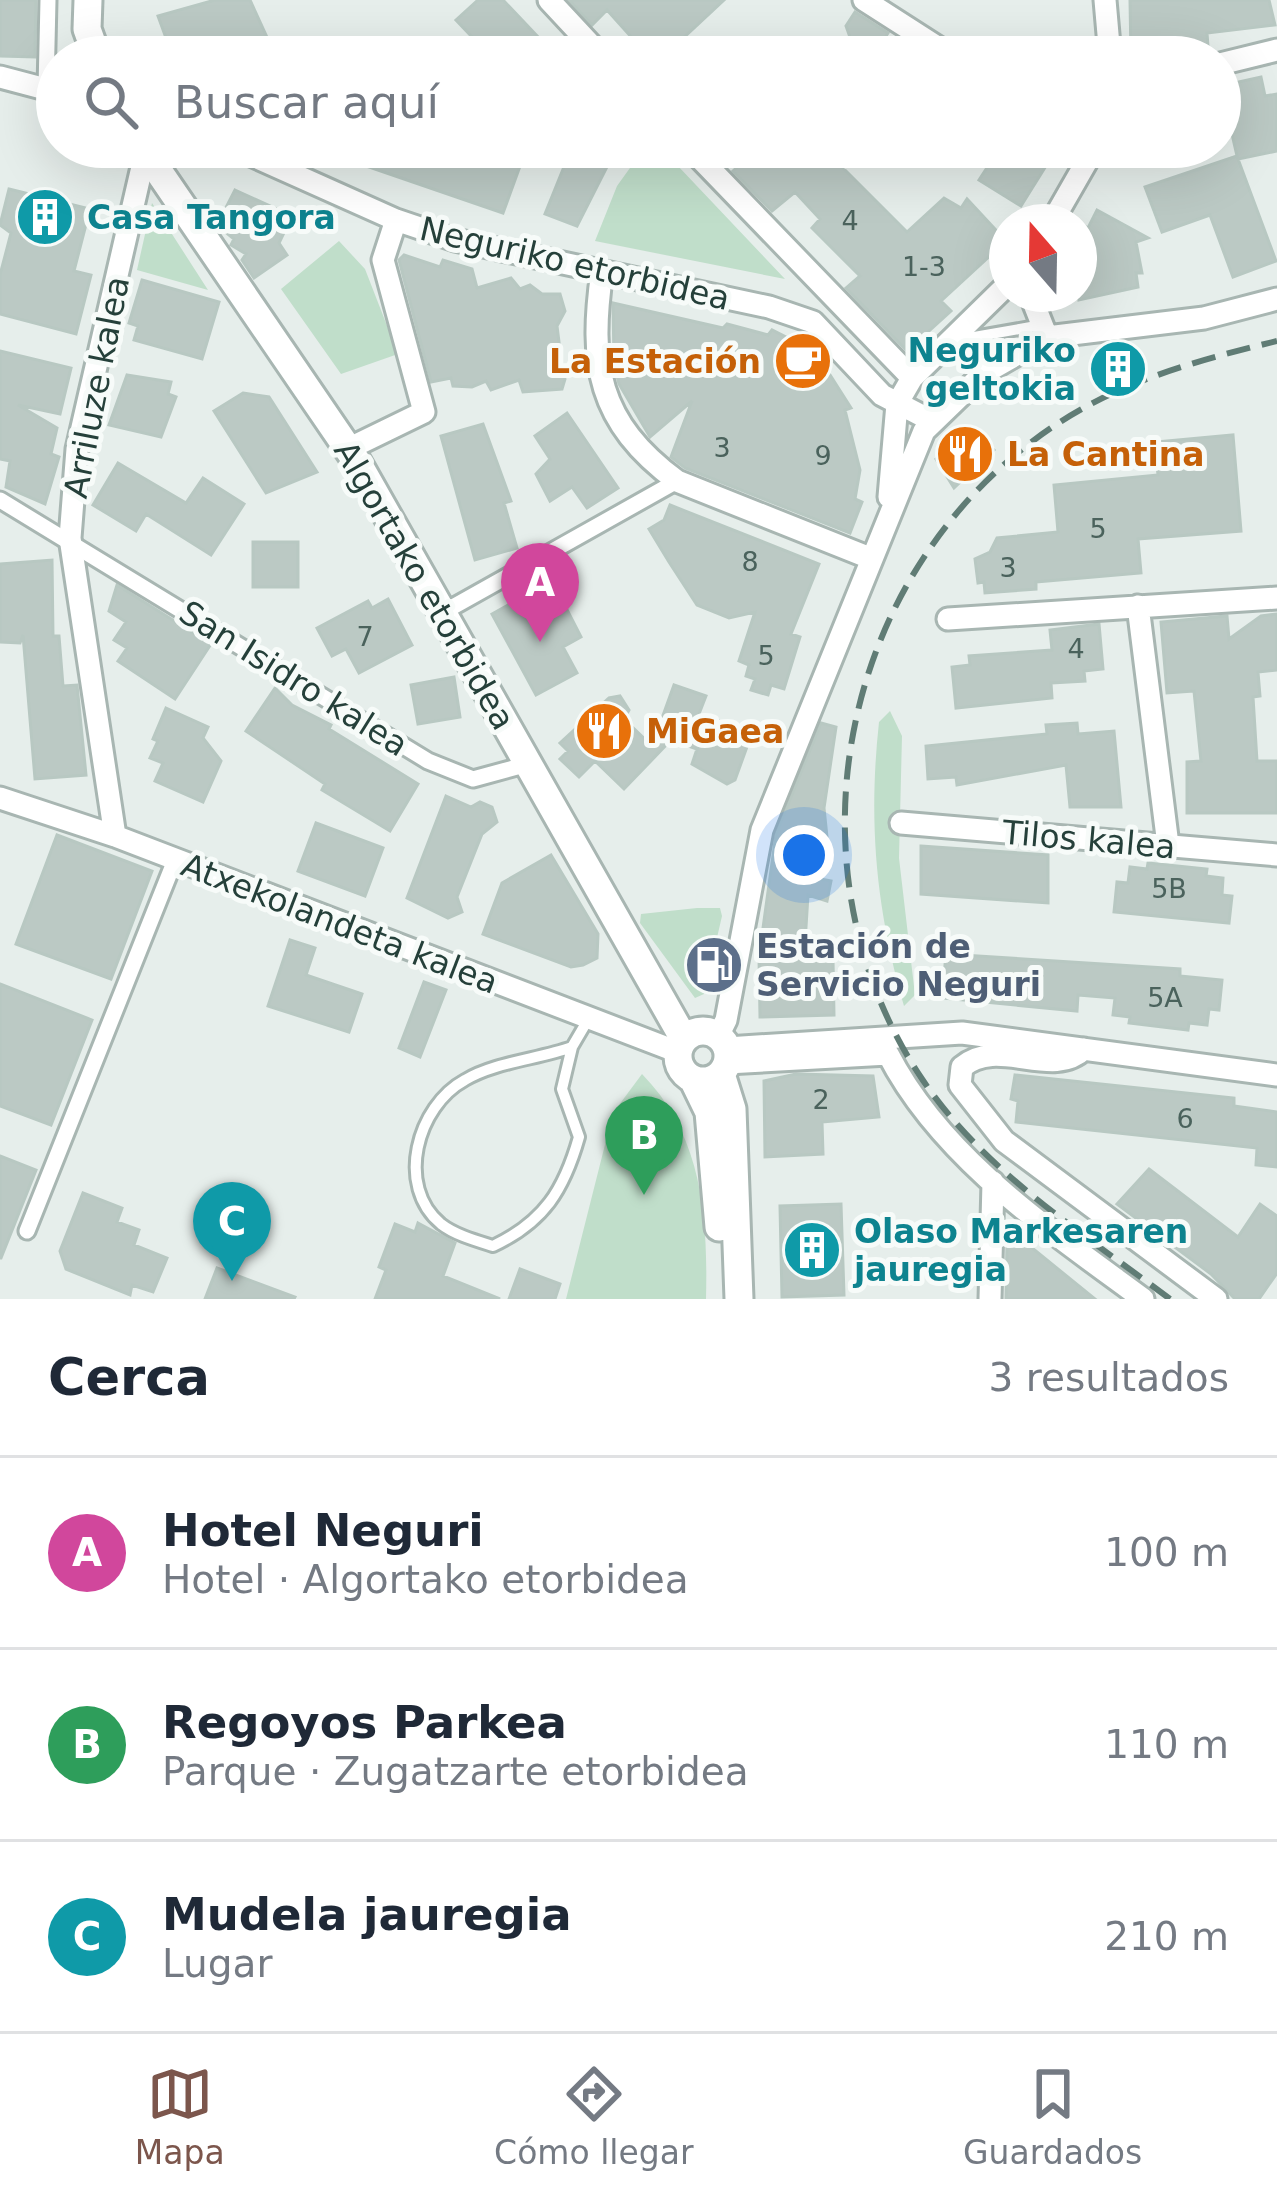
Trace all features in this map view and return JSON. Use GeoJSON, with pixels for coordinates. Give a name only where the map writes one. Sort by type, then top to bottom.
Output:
{"type":"FeatureCollection","features":[{"type":"Feature","properties":{"kind":"street"},"geometry":{"type":"LineString","coordinates":[[48,0],[50,36]]}},
{"type":"Feature","properties":{"kind":"street"},"geometry":{"type":"LineString","coordinates":[[88,0],[90,36]]}},
{"type":"Feature","properties":{"kind":"street"},"geometry":{"type":"LineString","coordinates":[[549,0],[582,36]]}},
{"type":"Feature","properties":{"kind":"street"},"geometry":{"type":"LineString","coordinates":[[864,0],[920,36]]}},
{"type":"Feature","properties":{"kind":"street"},"geometry":{"type":"LineString","coordinates":[[1105,0],[1108,36]]}},
{"type":"Feature","properties":{"kind":"street"},"geometry":{"type":"LineString","coordinates":[[1241,59],[1277,50]]}},
{"type":"Feature","properties":{"kind":"street"},"geometry":{"type":"LineString","coordinates":[[0,77],[36,87]]}},
{"type":"Feature","properties":{"kind":"street","name":"Arriluze kalea"},"geometry":{"type":"LineString","coordinates":[[115,836],[70,538],[77,449],[139,168]]}},
{"type":"Feature","properties":{"kind":"street","name":"Algortako etorbidea"},"geometry":{"type":"LineString","coordinates":[[155,168],[348,449],[681,1045],[681,1068],[717,1060]]}},
{"type":"Feature","properties":{"kind":"street","name":"Neguriko etorbidea"},"geometry":{"type":"LineString","coordinates":[[280,168],[396,220],[455,240],[813,322],[897,404],[932,421]]}},
{"type":"Feature","properties":{"kind":"street"},"geometry":{"type":"LineString","coordinates":[[709,168],[912,378]]}},
{"type":"Feature","properties":{"kind":"street"},"geometry":{"type":"LineString","coordinates":[[1062,204],[1082,168]]}},
{"type":"Feature","properties":{"kind":"street"},"geometry":{"type":"LineString","coordinates":[[348,449],[424,412],[382,260],[396,220]]}},
{"type":"Feature","properties":{"kind":"street"},"geometry":{"type":"LineString","coordinates":[[602,271],[593,331],[601,384],[632,440],[677,481],[870,558]]}},
{"type":"Feature","properties":{"kind":"street"},"geometry":{"type":"LineString","coordinates":[[721,1299],[709,1112],[762,830],[887,514],[932,421],[983,374],[1044,331],[1204,318],[1277,299]]}},
{"type":"Feature","properties":{"kind":"street"},"geometry":{"type":"LineString","coordinates":[[887,514],[897,404],[912,378],[989,303]]}},
{"type":"Feature","properties":{"kind":"street"},"geometry":{"type":"LineString","coordinates":[[1035,312],[1044,331]]}},
{"type":"Feature","properties":{"kind":"street"},"geometry":{"type":"LineString","coordinates":[[442,613],[677,481]]}},
{"type":"Feature","properties":{"kind":"street","name":"San Isidro kalea"},"geometry":{"type":"LineString","coordinates":[[0,500],[70,538],[428,761],[473,779],[528,764]]}},
{"type":"Feature","properties":{"kind":"street"},"geometry":{"type":"LineString","coordinates":[[948,619],[1277,598]]}},
{"type":"Feature","properties":{"kind":"street"},"geometry":{"type":"LineString","coordinates":[[1138,606],[1168,845]]}},
{"type":"Feature","properties":{"kind":"street","name":"Atxekolandeta kalea"},"geometry":{"type":"LineString","coordinates":[[0,798],[115,836],[589,1018],[681,1045]]}},
{"type":"Feature","properties":{"kind":"street","name":"Tilos kalea"},"geometry":{"type":"LineString","coordinates":[[901,823],[1277,855]]}},
{"type":"Feature","properties":{"kind":"street"},"geometry":{"type":"LineString","coordinates":[[27,1231],[175,860]]}},
{"type":"Feature","properties":{"kind":"street"},"geometry":{"type":"LineString","coordinates":[[681,1045],[697,1031],[717,1060],[733,1109],[739,1299]]}},
{"type":"Feature","properties":{"kind":"street"},"geometry":{"type":"LineString","coordinates":[[717,1060],[962,1033],[1277,1075]]}},
{"type":"Feature","properties":{"kind":"street"},"geometry":{"type":"LineString","coordinates":[[1085,1048],[1064,1060],[984,1054],[962,1067],[960,1085],[1004,1142],[1216,1299]]}},
{"type":"Feature","properties":{"kind":"street"},"geometry":{"type":"LineString","coordinates":[[717,1060],[889,1054],[922,1106],[993,1182],[1143,1299]]}},
{"type":"Feature","properties":{"kind":"street"},"geometry":{"type":"LineString","coordinates":[[990,1299],[993,1182]]}},
{"type":"Feature","properties":{"kind":"lane"},"geometry":{"type":"LineString","coordinates":[[947,342],[1044,331]]}},
{"type":"Feature","properties":{"kind":"lane"},"geometry":{"type":"LineString","coordinates":[[572,1047],[465,1080],[440,1103],[424,1125],[413,1160],[422,1193],[439,1223],[493,1246],[526,1230],[554,1201],[579,1136],[562,1089],[572,1047],[589,1018]]}},
{"type":"Feature","properties":{"kind":"green space"},"geometry":{"type":"Polygon","coordinates":[[[630,168],[680,168],[785,279],[595,241],[617,186],[630,168]]]}},
{"type":"Feature","properties":{"kind":"green space"},"geometry":{"type":"Polygon","coordinates":[[[152,203],[208,290],[137,270],[152,203]]]}},
{"type":"Feature","properties":{"kind":"green space"},"geometry":{"type":"Polygon","coordinates":[[[339,241],[365,269],[398,354],[341,374],[281,289],[339,241]]]}},
{"type":"Feature","properties":{"kind":"green space"},"geometry":{"type":"Polygon","coordinates":[[[890,711],[902,736],[899,858],[915,995],[904,1006],[881,900],[875,831],[879,722],[890,711]]]}},
{"type":"Feature","properties":{"kind":"green space"},"geometry":{"type":"Polygon","coordinates":[[[720,908],[722,916],[704,994],[695,998],[640,923],[641,914],[720,908]]]}},
{"type":"Feature","properties":{"kind":"green space"},"geometry":{"type":"Polygon","coordinates":[[[642,1074],[678,1123],[697,1178],[705,1237],[706,1299],[566,1299],[613,1113],[642,1074]]]}},
{"type":"Feature","properties":{"kind":"building"},"geometry":{"type":"Polygon","coordinates":[[[0,0],[36,0],[35,57],[0,56],[0,0]]]}},
{"type":"Feature","properties":{"kind":"building"},"geometry":{"type":"Polygon","coordinates":[[[215,0],[250,0],[266,36],[165,36],[158,16],[215,0]]]}},
{"type":"Feature","properties":{"kind":"building"},"geometry":{"type":"Polygon","coordinates":[[[478,0],[503,0],[537,36],[471,36],[456,20],[478,0]]]}},
{"type":"Feature","properties":{"kind":"building"},"geometry":{"type":"Polygon","coordinates":[[[569,0],[724,0],[685,36],[630,36],[607,10],[592,25],[569,0]]]}},
{"type":"Feature","properties":{"kind":"building"},"geometry":{"type":"Polygon","coordinates":[[[1130,0],[1269,0],[1275,25],[1207,36],[1131,36],[1130,0]]]}},
{"type":"Feature","properties":{"kind":"building"},"geometry":{"type":"Polygon","coordinates":[[[855,12],[888,33],[850,36],[846,26],[855,12]]]}},
{"type":"Feature","properties":{"kind":"building"},"geometry":{"type":"Polygon","coordinates":[[[1261,77],[1265,96],[1277,94],[1277,151],[1241,158],[1241,82],[1261,77]]]}},
{"type":"Feature","properties":{"kind":"building"},"geometry":{"type":"Polygon","coordinates":[[[1241,167],[1276,261],[1233,277],[1210,215],[1162,232],[1145,187],[1201,168],[1241,167]]]}},
{"type":"Feature","properties":{"kind":"building"},"geometry":{"type":"Polygon","coordinates":[[[372,168],[519,168],[503,213],[372,168]]]}},
{"type":"Feature","properties":{"kind":"building"},"geometry":{"type":"Polygon","coordinates":[[[564,168],[606,168],[577,226],[545,214],[564,168]]]}},
{"type":"Feature","properties":{"kind":"building"},"geometry":{"type":"Polygon","coordinates":[[[736,168],[843,168],[907,232],[944,198],[961,208],[967,199],[989,223],[989,257],[941,301],[951,311],[907,351],[846,288],[860,276],[812,228],[820,219],[795,192],[772,211],[733,171],[736,168]]]}},
{"type":"Feature","properties":{"kind":"building"},"geometry":{"type":"Polygon","coordinates":[[[987,168],[1045,168],[1018,204],[979,180],[987,168]]]}},
{"type":"Feature","properties":{"kind":"building"},"geometry":{"type":"Polygon","coordinates":[[[9,189],[90,209],[74,271],[91,275],[76,334],[0,314],[0,275],[11,233],[0,225],[9,189]]]}},
{"type":"Feature","properties":{"kind":"building"},"geometry":{"type":"Polygon","coordinates":[[[235,190],[292,216],[279,243],[287,255],[254,278],[242,260],[246,254],[231,245],[234,239],[217,225],[235,190]]]}},
{"type":"Feature","properties":{"kind":"building"},"geometry":{"type":"Polygon","coordinates":[[[1097,210],[1148,238],[1136,242],[1142,273],[1136,273],[1138,287],[1097,296],[1097,210]]]}},
{"type":"Feature","properties":{"kind":"building"},"geometry":{"type":"Polygon","coordinates":[[[404,255],[440,267],[443,260],[472,269],[477,288],[511,278],[520,289],[530,285],[542,294],[560,294],[565,311],[557,326],[560,350],[554,352],[565,379],[562,389],[523,392],[519,380],[491,390],[486,381],[472,387],[453,386],[451,378],[431,382],[399,260],[404,255]]]}},
{"type":"Feature","properties":{"kind":"building"},"geometry":{"type":"Polygon","coordinates":[[[142,280],[219,302],[202,359],[134,340],[138,326],[129,323],[142,280]]]}},
{"type":"Feature","properties":{"kind":"building"},"geometry":{"type":"Polygon","coordinates":[[[613,303],[723,328],[727,324],[768,335],[772,330],[798,343],[814,378],[830,375],[851,408],[845,410],[860,470],[855,499],[862,502],[850,533],[685,468],[671,457],[692,401],[650,437],[619,384],[617,376],[625,370],[617,373],[614,361],[613,303]]]}},
{"type":"Feature","properties":{"kind":"building"},"geometry":{"type":"Polygon","coordinates":[[[0,351],[71,368],[60,414],[18,405],[57,428],[51,454],[59,457],[45,504],[6,487],[10,461],[0,459],[0,351]]]}},
{"type":"Feature","properties":{"kind":"building","name":"Neguriko geltokia"},"geometry":{"type":"Polygon","coordinates":[[[1136,355],[1139,372],[1101,388],[1095,364],[1136,355]]]}},
{"type":"Feature","properties":{"kind":"building"},"geometry":{"type":"Polygon","coordinates":[[[127,375],[171,382],[168,394],[176,397],[161,437],[109,425],[127,375]]]}},
{"type":"Feature","properties":{"kind":"building"},"geometry":{"type":"Polygon","coordinates":[[[243,393],[269,397],[317,472],[266,493],[214,411],[243,393]]]}},
{"type":"Feature","properties":{"kind":"building"},"geometry":{"type":"Polygon","coordinates":[[[567,413],[618,488],[587,508],[572,487],[550,501],[536,474],[550,459],[535,436],[567,413]]]}},
{"type":"Feature","properties":{"kind":"building"},"geometry":{"type":"Polygon","coordinates":[[[483,424],[511,501],[504,503],[517,548],[475,560],[441,436],[483,424]]]}},
{"type":"Feature","properties":{"kind":"building","name":"La Cantina"},"geometry":{"type":"Polygon","coordinates":[[[972,428],[994,450],[954,488],[936,459],[972,428]]]}},
{"type":"Feature","properties":{"kind":"building"},"geometry":{"type":"Polygon","coordinates":[[[1233,435],[1241,531],[1138,539],[1141,573],[1036,582],[1036,589],[985,593],[984,582],[978,583],[975,559],[990,552],[997,538],[1058,532],[1054,485],[1158,475],[1155,442],[1233,435]]]}},
{"type":"Feature","properties":{"kind":"building"},"geometry":{"type":"Polygon","coordinates":[[[118,463],[186,503],[203,478],[244,504],[211,555],[146,514],[136,531],[93,505],[118,463]]]}},
{"type":"Feature","properties":{"kind":"building"},"geometry":{"type":"Polygon","coordinates":[[[670,505],[819,564],[791,634],[800,637],[784,689],[771,685],[768,695],[751,690],[755,679],[746,676],[749,665],[739,661],[755,612],[729,618],[697,605],[669,562],[649,529],[664,520],[670,505]]]}},
{"type":"Feature","properties":{"kind":"building"},"geometry":{"type":"Polygon","coordinates":[[[253,542],[298,542],[298,587],[253,587],[253,542]]]}},
{"type":"Feature","properties":{"kind":"building"},"geometry":{"type":"Polygon","coordinates":[[[52,560],[53,636],[59,636],[63,686],[77,685],[86,775],[35,779],[23,635],[20,643],[0,642],[0,564],[52,560]]]}},
{"type":"Feature","properties":{"kind":"building"},"geometry":{"type":"Polygon","coordinates":[[[117,585],[211,644],[175,699],[118,661],[127,648],[114,640],[126,622],[109,611],[117,585]]]}},
{"type":"Feature","properties":{"kind":"building"},"geometry":{"type":"Polygon","coordinates":[[[561,598],[581,637],[563,647],[577,673],[536,695],[492,614],[517,600],[522,610],[561,598]]]}},
{"type":"Feature","properties":{"kind":"building"},"geometry":{"type":"Polygon","coordinates":[[[388,599],[412,645],[359,673],[346,649],[332,656],[317,628],[368,601],[372,608],[388,599]]]}},
{"type":"Feature","properties":{"kind":"building"},"geometry":{"type":"Polygon","coordinates":[[[1277,614],[1277,670],[1258,672],[1260,696],[1253,697],[1257,761],[1277,761],[1277,813],[1187,813],[1187,762],[1201,761],[1194,691],[1167,693],[1161,622],[1227,616],[1229,639],[1261,616],[1277,614]]]}},
{"type":"Feature","properties":{"kind":"building"},"geometry":{"type":"Polygon","coordinates":[[[1099,624],[1103,669],[1084,671],[1085,681],[1051,683],[1052,698],[956,708],[952,667],[970,665],[969,656],[1052,650],[1050,630],[1099,624]]]}},
{"type":"Feature","properties":{"kind":"building"},"geometry":{"type":"Polygon","coordinates":[[[454,677],[460,717],[418,724],[411,685],[454,677]]]}},
{"type":"Feature","properties":{"kind":"building"},"geometry":{"type":"Polygon","coordinates":[[[674,685],[706,696],[699,714],[752,733],[735,780],[727,784],[692,764],[697,749],[671,740],[624,789],[595,761],[579,777],[560,759],[568,751],[560,743],[609,698],[620,696],[629,710],[624,719],[652,746],[674,685]]]}},
{"type":"Feature","properties":{"kind":"building"},"geometry":{"type":"Polygon","coordinates":[[[275,688],[292,705],[331,725],[329,729],[418,784],[390,831],[322,790],[325,784],[246,731],[275,688]]]}},
{"type":"Feature","properties":{"kind":"building"},"geometry":{"type":"Polygon","coordinates":[[[166,708],[208,727],[203,738],[221,761],[203,802],[155,781],[163,763],[150,758],[166,708]]]}},
{"type":"Feature","properties":{"kind":"building"},"geometry":{"type":"Polygon","coordinates":[[[821,723],[836,727],[824,808],[827,837],[815,878],[831,881],[827,901],[808,895],[804,959],[833,960],[834,1015],[760,1017],[759,957],[776,834],[821,723]]]}},
{"type":"Feature","properties":{"kind":"building"},"geometry":{"type":"Polygon","coordinates":[[[1077,723],[1078,734],[1114,731],[1121,807],[1070,807],[1066,765],[957,785],[956,777],[928,779],[926,746],[1047,734],[1046,725],[1077,723]]]}},
{"type":"Feature","properties":{"kind":"building"},"geometry":{"type":"Polygon","coordinates":[[[446,796],[471,807],[480,802],[492,807],[497,822],[482,834],[457,897],[462,912],[448,918],[407,898],[446,796]]]}},
{"type":"Feature","properties":{"kind":"building"},"geometry":{"type":"Polygon","coordinates":[[[316,823],[383,848],[365,896],[298,871],[316,823]]]}},
{"type":"Feature","properties":{"kind":"building"},"geometry":{"type":"Polygon","coordinates":[[[57,835],[152,871],[111,979],[16,944],[57,835]]]}},
{"type":"Feature","properties":{"kind":"building"},"geometry":{"type":"Polygon","coordinates":[[[921,846],[1048,855],[1048,903],[921,894],[921,846]]]}},
{"type":"Feature","properties":{"kind":"building"},"geometry":{"type":"Polygon","coordinates":[[[551,855],[598,934],[597,958],[583,965],[571,967],[483,934],[502,883],[551,855]]]}},
{"type":"Feature","properties":{"kind":"building"},"geometry":{"type":"Polygon","coordinates":[[[1148,863],[1207,869],[1206,876],[1223,878],[1222,895],[1232,896],[1229,923],[1114,912],[1117,882],[1128,883],[1130,867],[1147,869],[1148,863]]]}},
{"type":"Feature","properties":{"kind":"building"},"geometry":{"type":"Polygon","coordinates":[[[290,940],[315,948],[306,975],[362,994],[349,1032],[268,1006],[290,940]]]}},
{"type":"Feature","properties":{"kind":"building"},"geometry":{"type":"Polygon","coordinates":[[[946,954],[1180,969],[1180,976],[1222,980],[1219,1010],[1209,1009],[1207,1025],[1189,1023],[1188,1030],[1129,1023],[1130,1017],[1113,1015],[1115,998],[1078,995],[1077,1011],[942,998],[946,954]]]}},
{"type":"Feature","properties":{"kind":"building"},"geometry":{"type":"Polygon","coordinates":[[[424,982],[446,990],[420,1057],[399,1048],[424,982]]]}},
{"type":"Feature","properties":{"kind":"building"},"geometry":{"type":"Polygon","coordinates":[[[0,984],[92,1020],[51,1125],[0,1106],[0,984]]]}},
{"type":"Feature","properties":{"kind":"building"},"geometry":{"type":"Polygon","coordinates":[[[796,1074],[873,1076],[879,1117],[822,1122],[823,1154],[765,1157],[764,1081],[796,1074]]]}},
{"type":"Feature","properties":{"kind":"building"},"geometry":{"type":"Polygon","coordinates":[[[1015,1075],[1234,1098],[1234,1106],[1277,1112],[1277,1167],[1256,1165],[1257,1148],[1016,1122],[1018,1101],[1011,1099],[1015,1075]]]}},
{"type":"Feature","properties":{"kind":"building"},"geometry":{"type":"Polygon","coordinates":[[[0,1156],[36,1170],[1,1258],[0,1258],[0,1156]]]}},
{"type":"Feature","properties":{"kind":"building"},"geometry":{"type":"Polygon","coordinates":[[[1149,1169],[1238,1237],[1260,1204],[1277,1216],[1277,1273],[1259,1299],[1235,1299],[1211,1274],[1117,1204],[1149,1169]]]}},
{"type":"Feature","properties":{"kind":"building"},"geometry":{"type":"Polygon","coordinates":[[[83,1193],[122,1208],[117,1222],[139,1230],[134,1245],[167,1258],[153,1292],[132,1285],[130,1295],[66,1269],[60,1251],[83,1193]]]}},
{"type":"Feature","properties":{"kind":"building","name":"Olaso Markesaren jauregia"},"geometry":{"type":"Polygon","coordinates":[[[841,1204],[844,1295],[782,1297],[780,1206],[841,1204]]]}},
{"type":"Feature","properties":{"kind":"building"},"geometry":{"type":"Polygon","coordinates":[[[418,1223],[455,1243],[443,1276],[500,1299],[375,1299],[386,1270],[379,1267],[395,1224],[415,1232],[418,1223]]]}},
{"type":"Feature","properties":{"kind":"building"},"geometry":{"type":"Polygon","coordinates":[[[1021,1239],[1095,1299],[1006,1299],[1007,1240],[1021,1239]]]}},
{"type":"Feature","properties":{"kind":"building"},"geometry":{"type":"Polygon","coordinates":[[[217,1268],[295,1297],[205,1299],[217,1268]]]}},
{"type":"Feature","properties":{"kind":"building"},"geometry":{"type":"Polygon","coordinates":[[[520,1269],[560,1284],[555,1299],[509,1299],[520,1269]]]}},
{"type":"Feature","properties":{"kind":"railway"},"geometry":{"type":"LineString","coordinates":[[1170,1299],[1003,1170],[945,1110],[920,1076],[877,992],[852,904],[845,813],[855,722],[882,635],[925,555],[984,483],[1057,424],[1109,395],[1191,364],[1277,341]]}},
{"type":"Feature","properties":{"kind":"place","name":"Casa Tangora"},"geometry":{"type":"Point","coordinates":[45,217]}},
{"type":"Feature","properties":{"kind":"place","name":"La Estación"},"geometry":{"type":"Point","coordinates":[803,361]}},
{"type":"Feature","properties":{"kind":"place","name":"Neguriko geltokia"},"geometry":{"type":"Point","coordinates":[1118,369]}},
{"type":"Feature","properties":{"kind":"place","name":"La Cantina"},"geometry":{"type":"Point","coordinates":[965,454]}},
{"type":"Feature","properties":{"kind":"place","name":"Hotel Neguri"},"geometry":{"type":"Point","coordinates":[540,642]}},
{"type":"Feature","properties":{"kind":"place","name":"MiGaea"},"geometry":{"type":"Point","coordinates":[604,731]}},
{"type":"Feature","properties":{"kind":"place","name":"Estación de Servicio Neguri"},"geometry":{"type":"Point","coordinates":[714,965]}},
{"type":"Feature","properties":{"kind":"place","name":"Regoyos Parkea"},"geometry":{"type":"Point","coordinates":[644,1195]}},
{"type":"Feature","properties":{"kind":"place","name":"Olaso Markesaren jauregia"},"geometry":{"type":"Point","coordinates":[812,1250]}},
{"type":"Feature","properties":{"kind":"place","name":"Mudela jauregia"},"geometry":{"type":"Point","coordinates":[232,1281]}}]}
